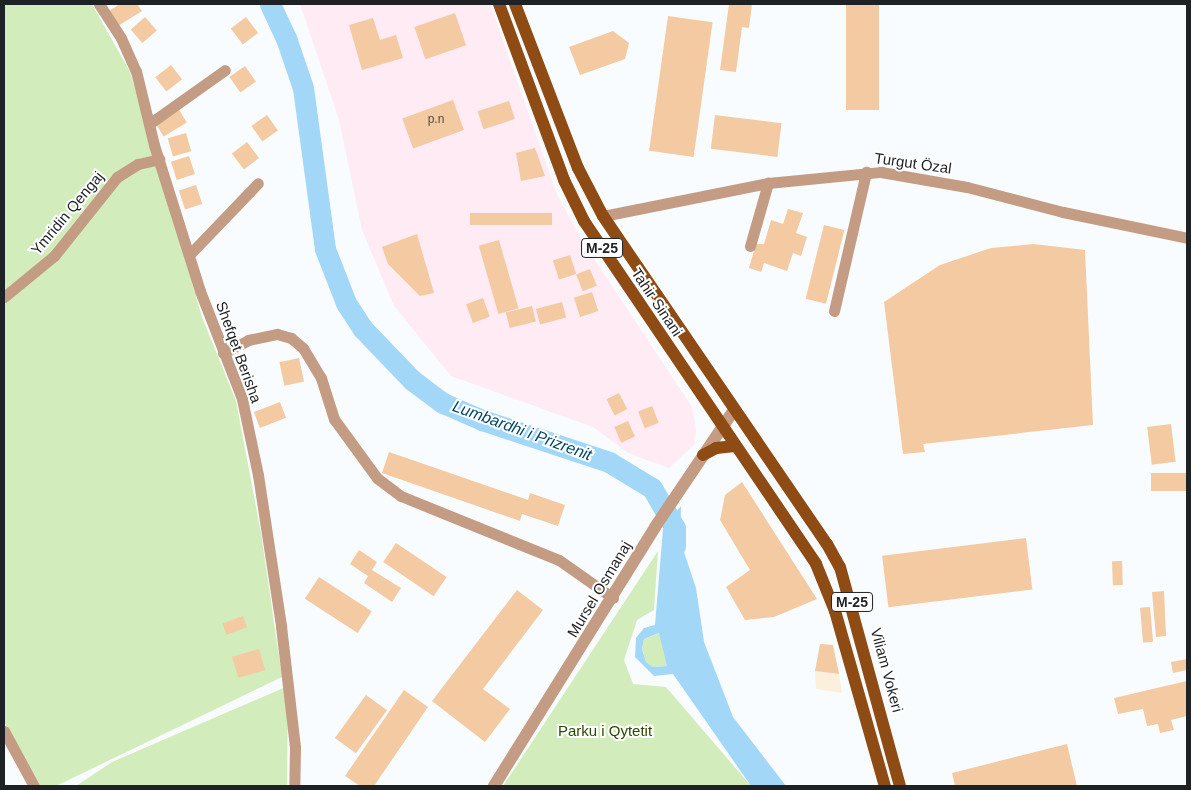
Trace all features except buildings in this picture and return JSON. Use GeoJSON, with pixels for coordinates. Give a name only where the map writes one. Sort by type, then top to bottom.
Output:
{"type":"FeatureCollection","features":[{"type":"Feature","properties":{"kind":"main road","name":"Tahir Sinani"},"geometry":{"type":"LineString","coordinates":[[499,4],[564,180],[584,222],[735,446],[788,518],[820,572],[834,611],[885,786]]}},
{"type":"Feature","properties":{"kind":"main road","name":"Tahir Sinani"},"geometry":{"type":"LineString","coordinates":[[515,4],[578,168],[603,216],[754,440]]}},
{"type":"Feature","properties":{"kind":"main road","name":"Viliam Vokeri"},"geometry":{"type":"LineString","coordinates":[[754,440],[828,544],[840,567],[900,786]]}},
{"type":"Feature","properties":{"kind":"main road"},"geometry":{"type":"LineString","coordinates":[[703,455],[716,448],[735,446]]}},
{"type":"Feature","properties":{"kind":"street","name":"Shefqet Berisha"},"geometry":{"type":"LineString","coordinates":[[99,4],[121,38],[136,71],[159,159],[223,354],[242,399],[258,475],[291,704],[294,786]]}},
{"type":"Feature","properties":{"kind":"street"},"geometry":{"type":"LineString","coordinates":[[149,124],[225,70]]}},
{"type":"Feature","properties":{"kind":"street","name":"Ymridin Qengaj"},"geometry":{"type":"LineString","coordinates":[[4,297],[54,256],[117,177],[138,164],[159,159]]}},
{"type":"Feature","properties":{"kind":"street"},"geometry":{"type":"LineString","coordinates":[[834,311],[866,172]]}},
{"type":"Feature","properties":{"kind":"street","name":"Turgut Özal"},"geometry":{"type":"LineString","coordinates":[[603,216],[768,183],[866,172],[959,185],[1187,238]]}},
{"type":"Feature","properties":{"kind":"street"},"geometry":{"type":"LineString","coordinates":[[190,254],[258,183]]}},
{"type":"Feature","properties":{"kind":"street"},"geometry":{"type":"LineString","coordinates":[[750,246],[768,183]]}},
{"type":"Feature","properties":{"kind":"street"},"geometry":{"type":"LineString","coordinates":[[223,354],[248,340],[277,334],[291,338],[303,348],[321,378],[334,419],[377,478],[401,496],[559,560],[613,598]]}},
{"type":"Feature","properties":{"kind":"street","name":"Mursel Osmanaj"},"geometry":{"type":"LineString","coordinates":[[494,786],[613,598],[687,476],[734,410]]}},
{"type":"Feature","properties":{"kind":"street"},"geometry":{"type":"LineString","coordinates":[[4,731],[34,786]]}},
{"type":"Feature","properties":{"kind":"shaded area"},"geometry":{"type":"Polygon","coordinates":[[[300,4],[490,4],[557,194],[583,242],[692,407],[696,428],[695,444],[669,468],[628,453],[593,427],[451,376],[394,306],[362,230],[339,120],[300,4]]]}},
{"type":"Feature","properties":{"kind":"shaded area"},"geometry":{"type":"Polygon","coordinates":[[[815,671],[839,674],[842,693],[816,689],[815,671]]]}},
{"type":"Feature","properties":{"kind":"green space"},"geometry":{"type":"Polygon","coordinates":[[[4,4],[92,4],[130,72],[202,317],[236,401],[261,533],[282,677],[56,786],[41,786],[4,722],[4,4]]]}},
{"type":"Feature","properties":{"kind":"green space","name":"Parku i Qytetit"},"geometry":{"type":"Polygon","coordinates":[[[658,551],[654,610],[637,620],[624,660],[633,684],[666,687],[751,786],[503,786],[658,551]]]}},
{"type":"Feature","properties":{"kind":"green space"},"geometry":{"type":"Polygon","coordinates":[[[660,633],[668,666],[653,667],[646,662],[642,649],[644,639],[660,633]]]}},
{"type":"Feature","properties":{"kind":"green space"},"geometry":{"type":"Polygon","coordinates":[[[288,686],[287,786],[76,786],[112,762],[288,686]]]}},
{"type":"Feature","properties":{"kind":"water"},"geometry":{"type":"Polygon","coordinates":[[[681,506],[680,540],[696,588],[704,642],[733,717],[786,786],[751,786],[673,674],[654,676],[635,657],[636,638],[644,628],[655,625],[663,529],[681,506]],[[659,633],[644,639],[642,649],[646,662],[653,667],[667,666],[659,633]]]}},
{"type":"Feature","properties":{"kind":"waterway","name":"Lumbardhi i Prizrenit"},"geometry":{"type":"LineString","coordinates":[[270,4],[286,38],[303,88],[325,249],[346,303],[363,329],[412,380],[443,403],[482,420],[609,462],[652,488],[675,528],[675,546]]}}]}
